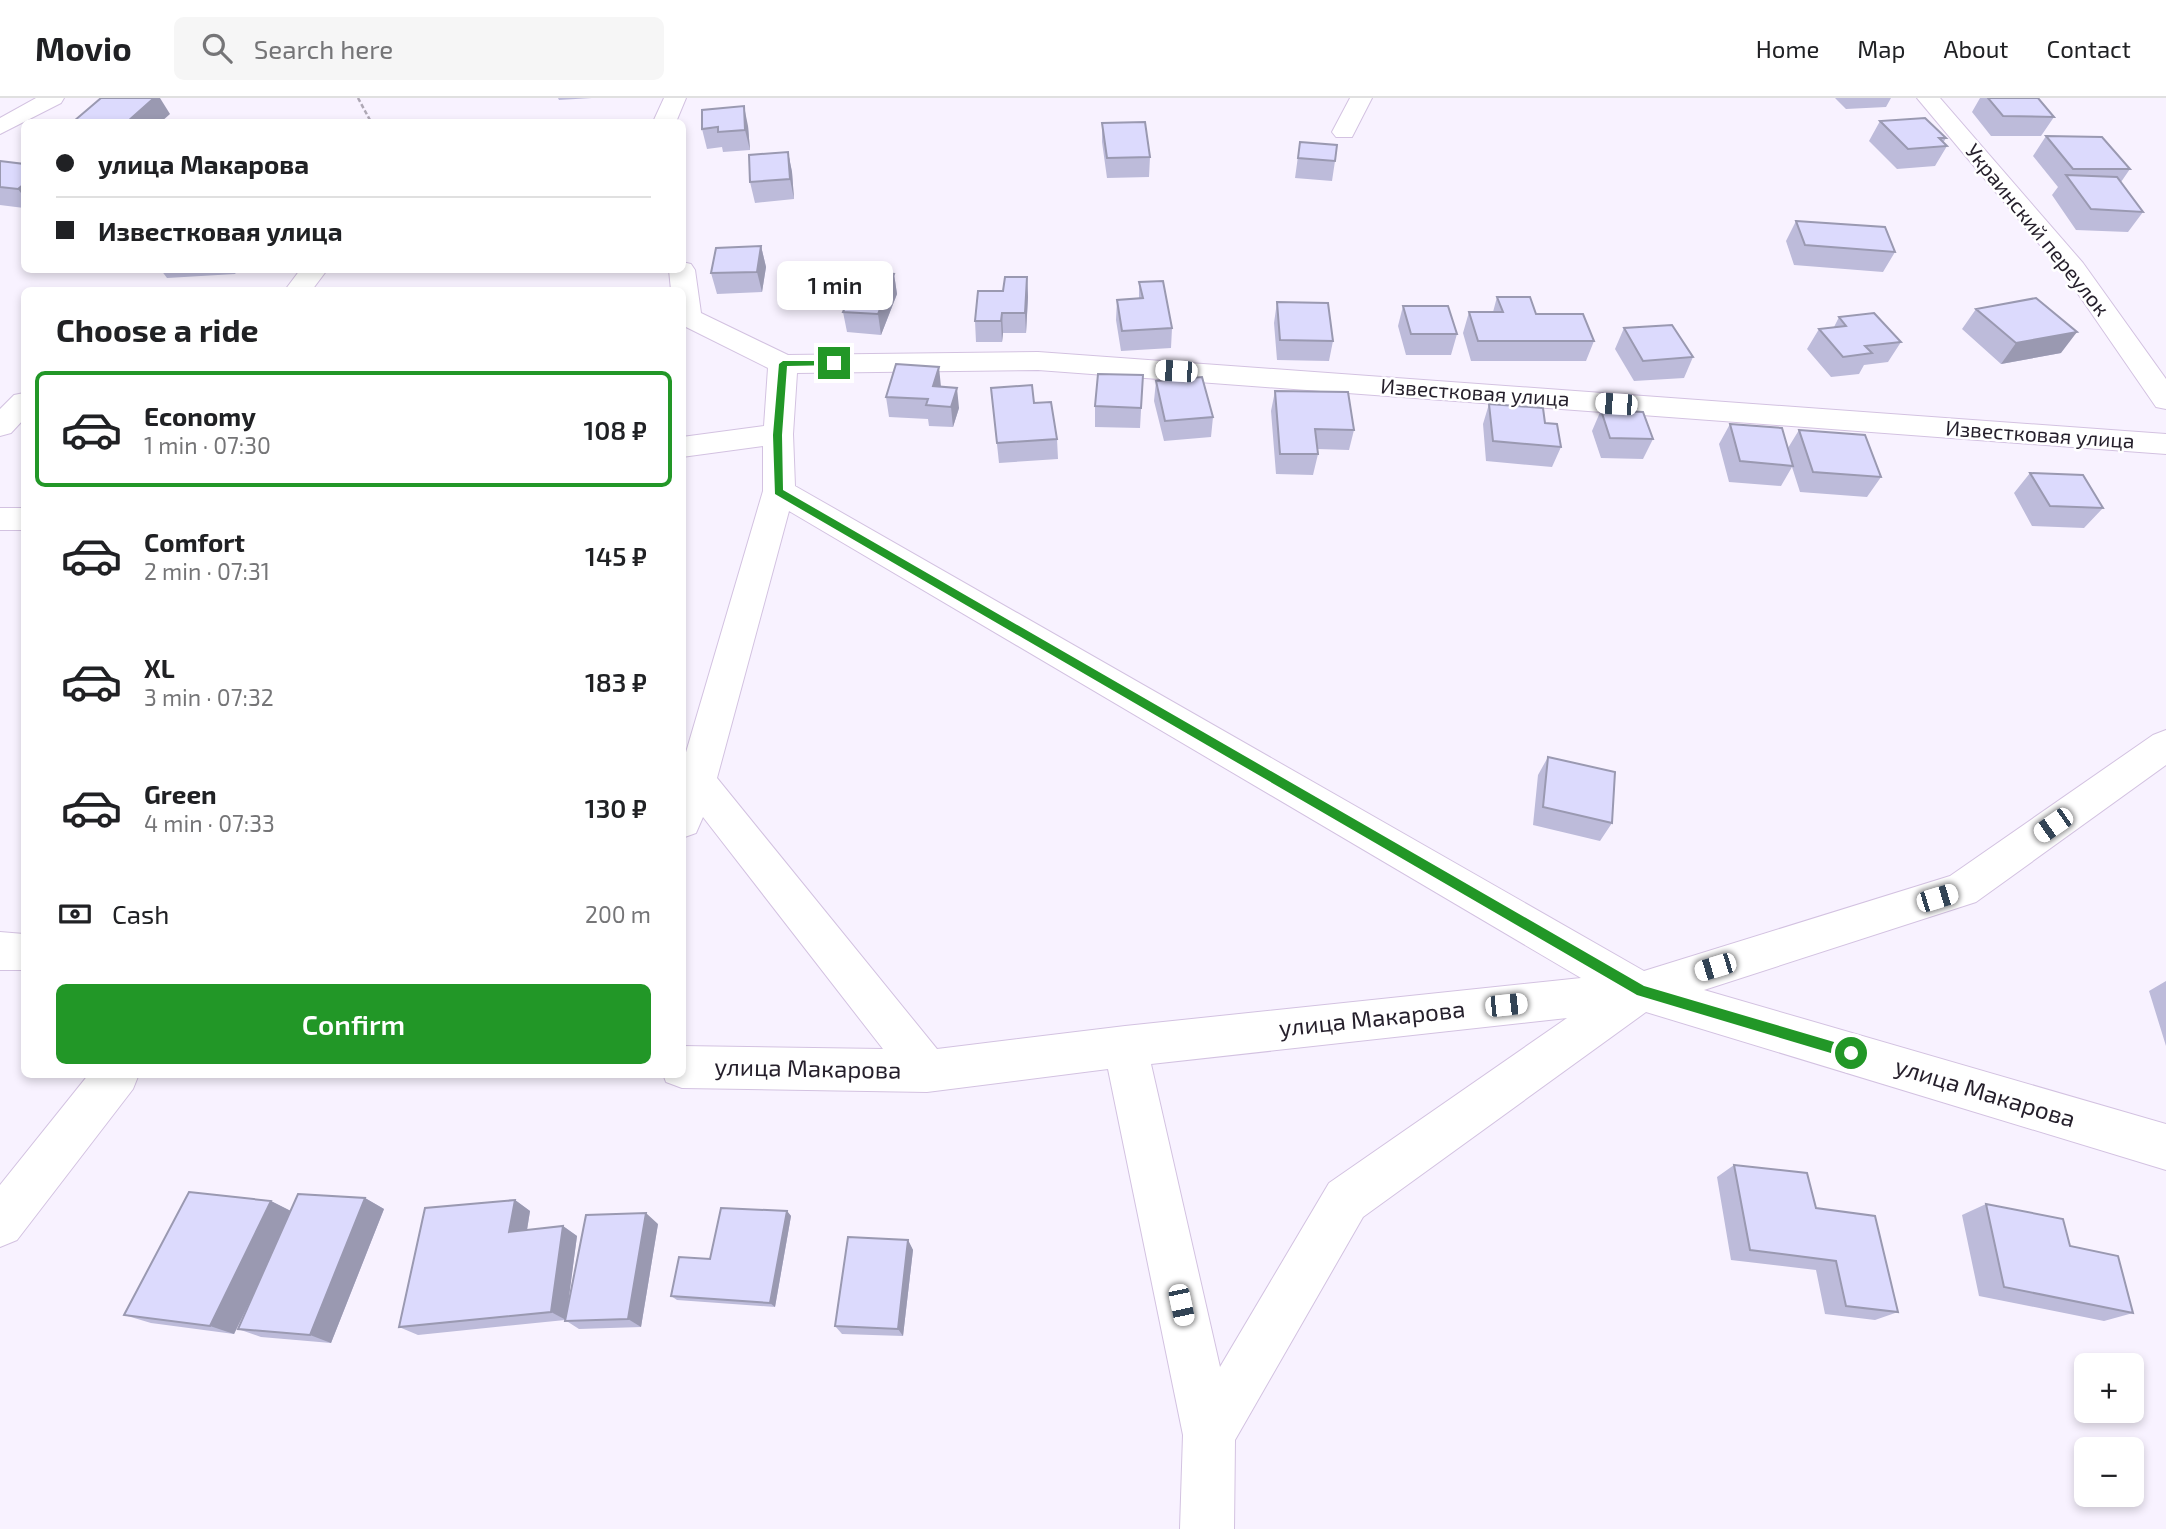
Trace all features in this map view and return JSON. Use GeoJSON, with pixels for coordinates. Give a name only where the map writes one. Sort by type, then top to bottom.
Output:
{"type":"FeatureCollection","features":[{"type":"Feature","properties":{"kind":"street"},"geometry":{"type":"LineString","coordinates":[[0,127],[53,98]]}},
{"type":"Feature","properties":{"kind":"street"},"geometry":{"type":"LineString","coordinates":[[1344,132],[1362,98]]}},
{"type":"Feature","properties":{"kind":"street","name":"Украинский переулок"},"geometry":{"type":"LineString","coordinates":[[1928,98],[2074,269],[2166,400]]}},
{"type":"Feature","properties":{"kind":"street"},"geometry":{"type":"LineString","coordinates":[[650,119],[668,113]]}},
{"type":"Feature","properties":{"kind":"street"},"geometry":{"type":"LineString","coordinates":[[300,287],[312,273]]}},
{"type":"Feature","properties":{"kind":"street"},"geometry":{"type":"LineString","coordinates":[[686,301],[688,317],[783,364],[778,435],[779,491],[697,781],[686,811]]}},
{"type":"Feature","properties":{"kind":"street","name":"Известковая улица"},"geometry":{"type":"LineString","coordinates":[[783,364],[1038,361],[2166,444]]}},
{"type":"Feature","properties":{"kind":"street"},"geometry":{"type":"LineString","coordinates":[[0,426],[21,405]]}},
{"type":"Feature","properties":{"kind":"street"},"geometry":{"type":"LineString","coordinates":[[686,446],[778,435]]}},
{"type":"Feature","properties":{"kind":"street"},"geometry":{"type":"LineString","coordinates":[[779,491],[1641,990]]}},
{"type":"Feature","properties":{"kind":"street"},"geometry":{"type":"LineString","coordinates":[[0,519],[21,519]]}},
{"type":"Feature","properties":{"kind":"street"},"geometry":{"type":"LineString","coordinates":[[1209,1435],[1346,1200],[1641,990],[1962,890],[2166,745]]}},
{"type":"Feature","properties":{"kind":"street"},"geometry":{"type":"LineString","coordinates":[[697,781],[927,1071]]}},
{"type":"Feature","properties":{"kind":"street"},"geometry":{"type":"LineString","coordinates":[[0,951],[21,952]]}},
{"type":"Feature","properties":{"kind":"street","name":"улица Макарова"},"geometry":{"type":"LineString","coordinates":[[686,1067],[927,1071],[1125,1046],[1641,990],[2166,1147]]}},
{"type":"Feature","properties":{"kind":"street"},"geometry":{"type":"LineString","coordinates":[[1125,1046],[1209,1435],[1207,1529]]}},
{"type":"Feature","properties":{"kind":"street"},"geometry":{"type":"LineString","coordinates":[[0,1223],[114,1078]]}},
{"type":"Feature","properties":{"kind":"path"},"geometry":{"type":"LineString","coordinates":[[358,98],[369,119]]}},
{"type":"Feature","properties":{"kind":"building"},"geometry":{"type":"Polygon","coordinates":[[[101,98],[154,98],[130,119],[76,119],[101,98]]]}},
{"type":"Feature","properties":{"kind":"building"},"geometry":{"type":"Polygon","coordinates":[[[1988,98],[2038,98],[2054,117],[2003,116],[1988,98]]]}},
{"type":"Feature","properties":{"kind":"building"},"geometry":{"type":"Polygon","coordinates":[[[744,106],[745,130],[718,132],[718,127],[702,129],[702,110],[744,106]]]}},
{"type":"Feature","properties":{"kind":"building"},"geometry":{"type":"Polygon","coordinates":[[[1925,118],[1946,138],[1939,138],[1947,146],[1908,149],[1880,121],[1925,118]]]}},
{"type":"Feature","properties":{"kind":"building"},"geometry":{"type":"Polygon","coordinates":[[[1145,122],[1150,157],[1107,158],[1102,123],[1145,122]]]}},
{"type":"Feature","properties":{"kind":"building"},"geometry":{"type":"Polygon","coordinates":[[[2046,136],[2102,137],[2130,169],[2073,169],[2046,136]]]}},
{"type":"Feature","properties":{"kind":"building"},"geometry":{"type":"Polygon","coordinates":[[[1300,142],[1337,145],[1335,161],[1298,158],[1300,142]]]}},
{"type":"Feature","properties":{"kind":"building"},"geometry":{"type":"Polygon","coordinates":[[[788,152],[790,179],[750,182],[749,155],[788,152]]]}},
{"type":"Feature","properties":{"kind":"building"},"geometry":{"type":"Polygon","coordinates":[[[0,161],[21,164],[21,186],[18,189],[0,187],[0,161]]]}},
{"type":"Feature","properties":{"kind":"building"},"geometry":{"type":"Polygon","coordinates":[[[2066,175],[2117,177],[2143,212],[2091,209],[2066,175]]]}},
{"type":"Feature","properties":{"kind":"building"},"geometry":{"type":"Polygon","coordinates":[[[1796,221],[1885,227],[1895,252],[1805,245],[1796,221]]]}},
{"type":"Feature","properties":{"kind":"building"},"geometry":{"type":"Polygon","coordinates":[[[761,246],[757,272],[711,273],[716,248],[761,246]]]}},
{"type":"Feature","properties":{"kind":"building"},"geometry":{"type":"Polygon","coordinates":[[[860,271],[894,274],[878,314],[843,312],[860,271]]]}},
{"type":"Feature","properties":{"kind":"building"},"geometry":{"type":"Polygon","coordinates":[[[1005,277],[1027,277],[1025,313],[1002,313],[1001,321],[975,321],[978,291],[1003,291],[1005,277]]]}},
{"type":"Feature","properties":{"kind":"building"},"geometry":{"type":"Polygon","coordinates":[[[1163,281],[1172,328],[1122,331],[1117,300],[1143,298],[1139,282],[1163,281]]]}},
{"type":"Feature","properties":{"kind":"building"},"geometry":{"type":"Polygon","coordinates":[[[1497,297],[1530,297],[1536,314],[1583,314],[1594,341],[1478,341],[1469,312],[1503,312],[1497,297]]]}},
{"type":"Feature","properties":{"kind":"building"},"geometry":{"type":"Polygon","coordinates":[[[2036,298],[2077,332],[2016,343],[1976,309],[2036,298]]]}},
{"type":"Feature","properties":{"kind":"building"},"geometry":{"type":"Polygon","coordinates":[[[1277,302],[1328,303],[1333,341],[1280,340],[1277,302]]]}},
{"type":"Feature","properties":{"kind":"building"},"geometry":{"type":"Polygon","coordinates":[[[1403,306],[1448,306],[1457,334],[1411,334],[1403,306]]]}},
{"type":"Feature","properties":{"kind":"building"},"geometry":{"type":"Polygon","coordinates":[[[1874,313],[1901,342],[1865,346],[1872,353],[1843,357],[1819,329],[1846,326],[1839,317],[1874,313]]]}},
{"type":"Feature","properties":{"kind":"building"},"geometry":{"type":"Polygon","coordinates":[[[1672,325],[1693,357],[1643,361],[1624,328],[1672,325]]]}},
{"type":"Feature","properties":{"kind":"building"},"geometry":{"type":"Polygon","coordinates":[[[896,364],[939,367],[933,386],[957,388],[951,407],[926,405],[928,399],[886,397],[896,364]]]}},
{"type":"Feature","properties":{"kind":"building"},"geometry":{"type":"Polygon","coordinates":[[[1098,374],[1143,375],[1141,408],[1095,406],[1098,374]]]}},
{"type":"Feature","properties":{"kind":"building"},"geometry":{"type":"Polygon","coordinates":[[[1202,377],[1213,417],[1165,421],[1156,381],[1202,377]]]}},
{"type":"Feature","properties":{"kind":"building"},"geometry":{"type":"Polygon","coordinates":[[[1032,385],[1034,403],[1051,402],[1057,439],[997,443],[991,388],[1032,385]]]}},
{"type":"Feature","properties":{"kind":"building"},"geometry":{"type":"Polygon","coordinates":[[[1275,391],[1348,392],[1354,430],[1315,429],[1318,454],[1280,454],[1275,391]]]}},
{"type":"Feature","properties":{"kind":"building"},"geometry":{"type":"Polygon","coordinates":[[[1489,404],[1543,408],[1545,423],[1557,424],[1561,447],[1493,441],[1489,404]]]}},
{"type":"Feature","properties":{"kind":"building"},"geometry":{"type":"Polygon","coordinates":[[[1601,410],[1643,412],[1653,439],[1610,438],[1601,410]]]}},
{"type":"Feature","properties":{"kind":"building"},"geometry":{"type":"Polygon","coordinates":[[[1730,424],[1782,428],[1793,466],[1740,461],[1730,424]]]}},
{"type":"Feature","properties":{"kind":"building"},"geometry":{"type":"Polygon","coordinates":[[[1799,430],[1865,435],[1881,477],[1813,472],[1799,430]]]}},
{"type":"Feature","properties":{"kind":"building"},"geometry":{"type":"Polygon","coordinates":[[[2030,473],[2083,475],[2103,508],[2050,506],[2030,473]]]}},
{"type":"Feature","properties":{"kind":"building"},"geometry":{"type":"Polygon","coordinates":[[[1548,757],[1615,772],[1612,823],[1543,807],[1548,757]]]}},
{"type":"Feature","properties":{"kind":"building"},"geometry":{"type":"Polygon","coordinates":[[[1734,1165],[1807,1173],[1816,1208],[1875,1216],[1898,1312],[1846,1306],[1836,1261],[1750,1250],[1734,1165]]]}},
{"type":"Feature","properties":{"kind":"building"},"geometry":{"type":"Polygon","coordinates":[[[189,1192],[271,1201],[210,1326],[124,1315],[189,1192]]]}},
{"type":"Feature","properties":{"kind":"building"},"geometry":{"type":"Polygon","coordinates":[[[298,1194],[365,1198],[310,1335],[238,1329],[298,1194]]]}},
{"type":"Feature","properties":{"kind":"building"},"geometry":{"type":"Polygon","coordinates":[[[515,1200],[509,1232],[563,1226],[551,1312],[399,1327],[425,1208],[515,1200]]]}},
{"type":"Feature","properties":{"kind":"building"},"geometry":{"type":"Polygon","coordinates":[[[1986,1204],[2063,1219],[2070,1246],[2118,1256],[2133,1313],[2004,1287],[1986,1204]]]}},
{"type":"Feature","properties":{"kind":"building"},"geometry":{"type":"Polygon","coordinates":[[[721,1208],[787,1211],[770,1303],[671,1296],[679,1257],[710,1259],[721,1208]]]}},
{"type":"Feature","properties":{"kind":"building"},"geometry":{"type":"Polygon","coordinates":[[[646,1213],[628,1319],[565,1321],[586,1215],[646,1213]]]}},
{"type":"Feature","properties":{"kind":"building"},"geometry":{"type":"Polygon","coordinates":[[[848,1237],[908,1240],[898,1329],[835,1326],[848,1237]]]}},
{"type":"Feature","properties":{"kind":"route"},"geometry":{"type":"LineString","coordinates":[[834,363],[783,364],[778,435],[779,491],[1641,990],[1851,1053]]}}]}
